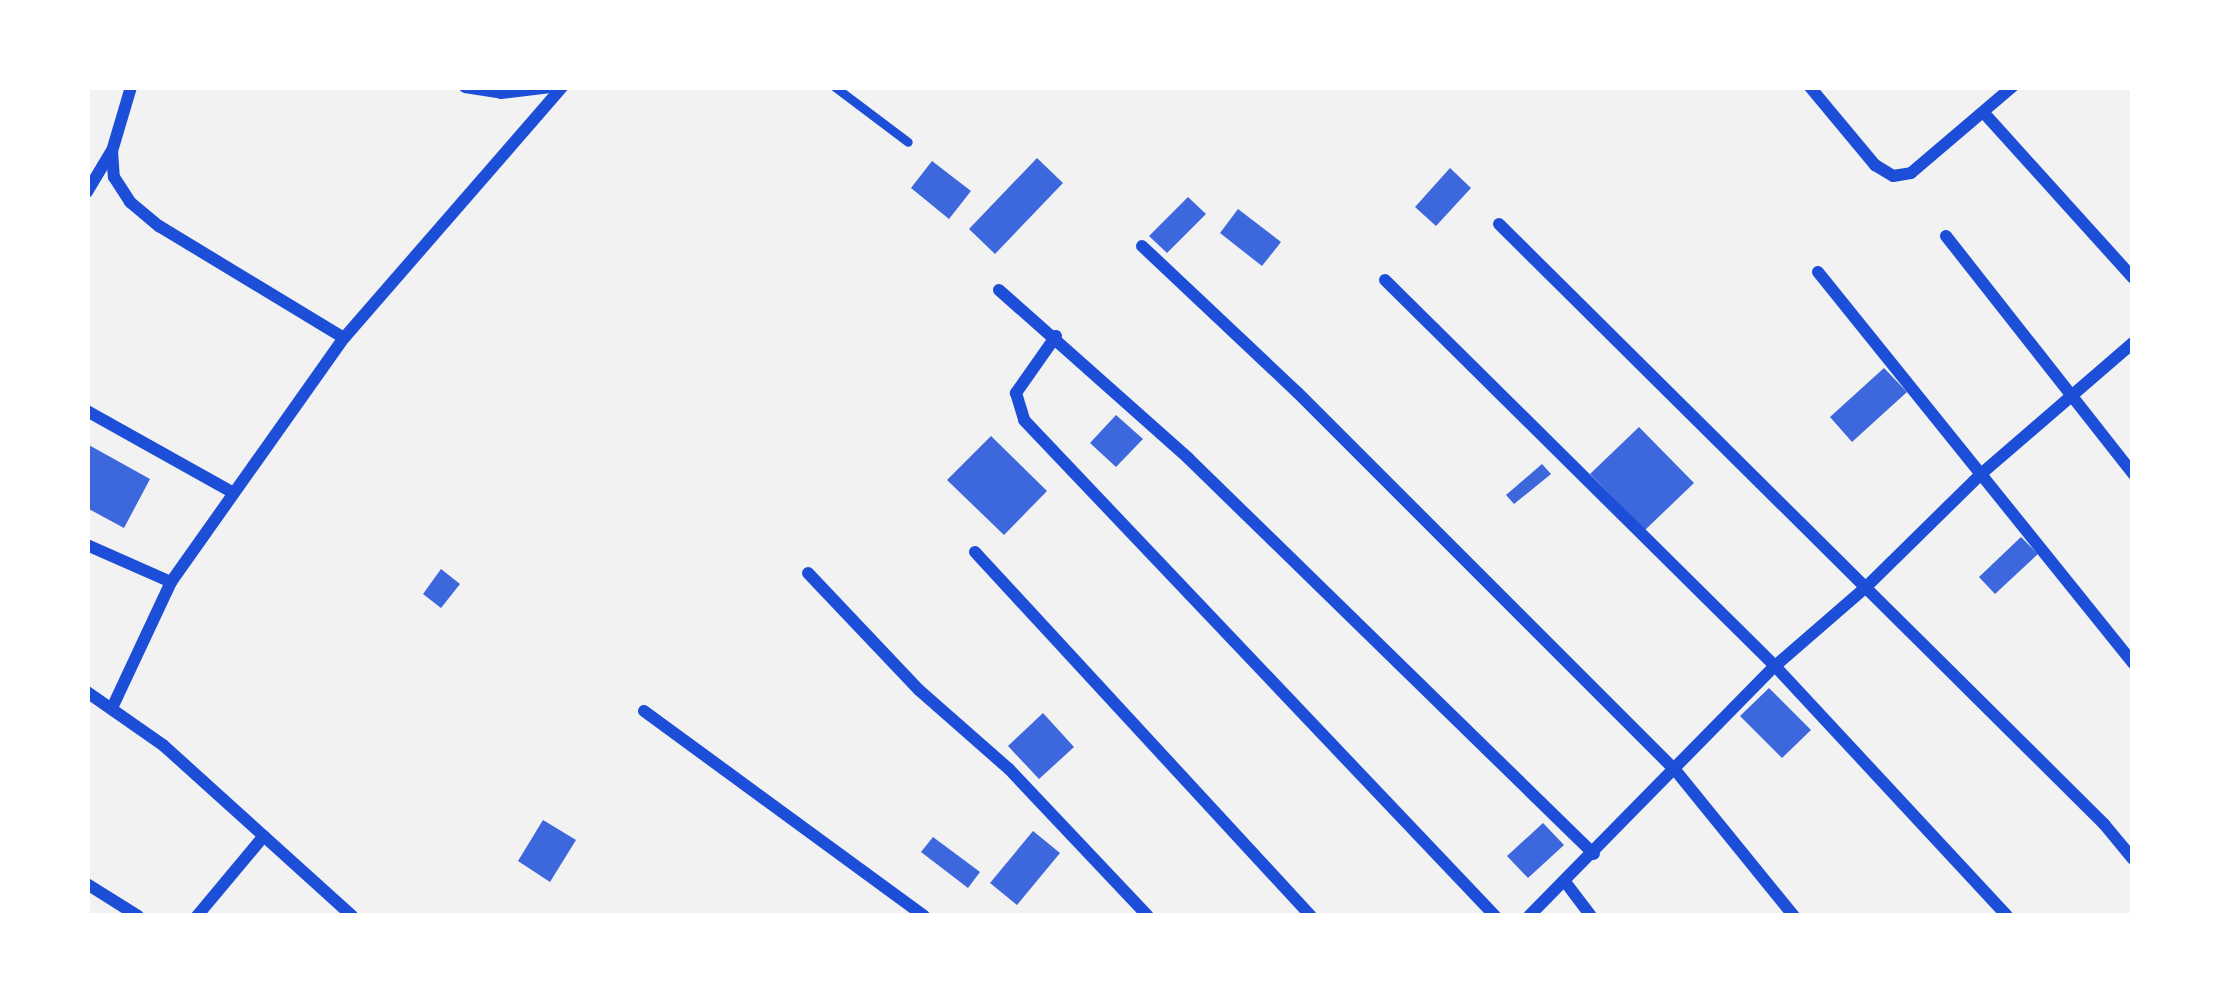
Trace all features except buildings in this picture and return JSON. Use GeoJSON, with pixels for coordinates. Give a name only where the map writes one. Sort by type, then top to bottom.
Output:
{"type":"FeatureCollection","features":[{"type":"Feature","properties":{"kind":"street"},"geometry":{"type":"LineString","coordinates":[[87,192],[112,151],[131,87]]}},
{"type":"Feature","properties":{"kind":"street"},"geometry":{"type":"LineString","coordinates":[[465,87],[501,93],[550,87]]}},
{"type":"Feature","properties":{"kind":"street"},"geometry":{"type":"LineString","coordinates":[[112,708],[171,582],[344,338],[562,87]]}},
{"type":"Feature","properties":{"kind":"street"},"geometry":{"type":"LineString","coordinates":[[1810,87],[1875,165],[1893,176],[1911,173],[2012,87]]}},
{"type":"Feature","properties":{"kind":"street"},"geometry":{"type":"LineString","coordinates":[[1984,112],[2133,278]]}},
{"type":"Feature","properties":{"kind":"street"},"geometry":{"type":"LineString","coordinates":[[112,151],[114,177],[130,202],[159,226],[344,338]]}},
{"type":"Feature","properties":{"kind":"street"},"geometry":{"type":"LineString","coordinates":[[1499,224],[2104,824],[2133,860]]}},
{"type":"Feature","properties":{"kind":"street"},"geometry":{"type":"LineString","coordinates":[[1946,236],[2133,474]]}},
{"type":"Feature","properties":{"kind":"street"},"geometry":{"type":"LineString","coordinates":[[1142,245],[1298,393],[1676,771],[1794,916]]}},
{"type":"Feature","properties":{"kind":"street"},"geometry":{"type":"LineString","coordinates":[[1818,272],[2133,663]]}},
{"type":"Feature","properties":{"kind":"street"},"geometry":{"type":"LineString","coordinates":[[1385,280],[1775,666],[2007,916]]}},
{"type":"Feature","properties":{"kind":"street"},"geometry":{"type":"LineString","coordinates":[[999,290],[1057,336],[1594,854]]}},
{"type":"Feature","properties":{"kind":"street"},"geometry":{"type":"LineString","coordinates":[[1057,336],[1016,393],[1024,419],[1495,916]]}},
{"type":"Feature","properties":{"kind":"street"},"geometry":{"type":"LineString","coordinates":[[1529,916],[1775,666],[1865,588],[2070,394],[2133,343]]}},
{"type":"Feature","properties":{"kind":"street"},"geometry":{"type":"LineString","coordinates":[[87,411],[234,493]]}},
{"type":"Feature","properties":{"kind":"street"},"geometry":{"type":"LineString","coordinates":[[87,545],[171,582]]}},
{"type":"Feature","properties":{"kind":"street"},"geometry":{"type":"LineString","coordinates":[[975,552],[1310,916]]}},
{"type":"Feature","properties":{"kind":"street"},"geometry":{"type":"LineString","coordinates":[[808,573],[920,690],[1009,769],[1148,916]]}},
{"type":"Feature","properties":{"kind":"street"},"geometry":{"type":"LineString","coordinates":[[87,692],[264,836],[352,916]]}},
{"type":"Feature","properties":{"kind":"street"},"geometry":{"type":"LineString","coordinates":[[644,711],[924,916]]}},
{"type":"Feature","properties":{"kind":"street"},"geometry":{"type":"LineString","coordinates":[[197,916],[264,836]]}},
{"type":"Feature","properties":{"kind":"street"},"geometry":{"type":"LineString","coordinates":[[1566,883],[1591,916]]}},
{"type":"Feature","properties":{"kind":"street"},"geometry":{"type":"LineString","coordinates":[[87,884],[138,916]]}},
{"type":"Feature","properties":{"kind":"lane"},"geometry":{"type":"LineString","coordinates":[[835,87],[908,142]]}}]}
